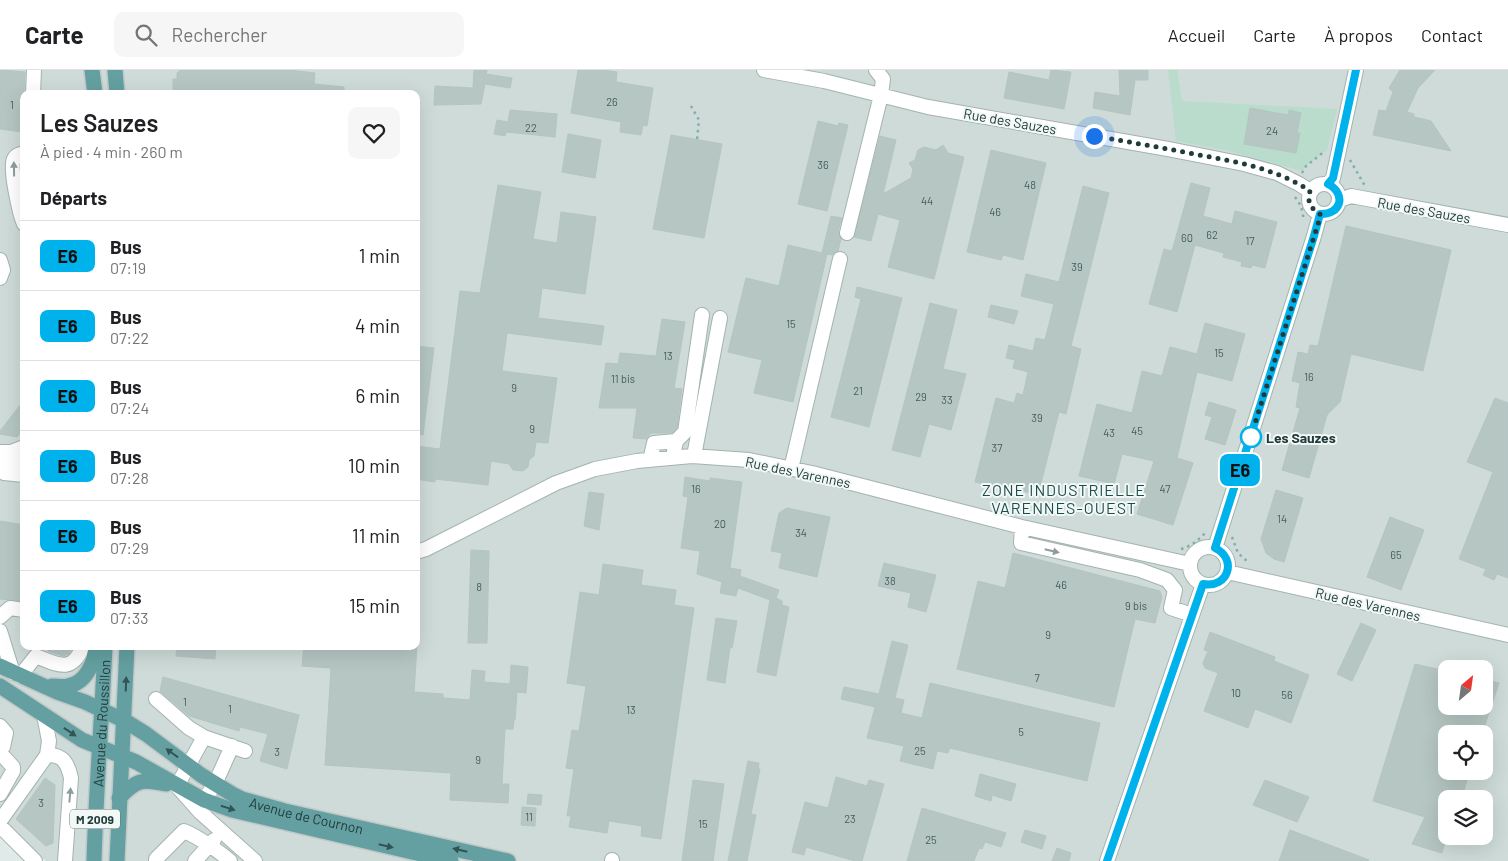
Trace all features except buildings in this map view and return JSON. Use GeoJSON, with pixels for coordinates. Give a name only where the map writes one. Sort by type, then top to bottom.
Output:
{"type":"FeatureCollection","features":[{"type":"Feature","properties":{"kind":"main road"},"geometry":{"type":"LineString","coordinates":[[92,70],[94,90]]}},
{"type":"Feature","properties":{"kind":"main road"},"geometry":{"type":"LineString","coordinates":[[115,70],[117,90]]}},
{"type":"Feature","properties":{"kind":"main road"},"geometry":{"type":"LineString","coordinates":[[40,685],[66,686],[77,683],[86,675],[91,667],[97,650]]}},
{"type":"Feature","properties":{"kind":"main road","name":"Avenue du Roussillon"},"geometry":{"type":"LineString","coordinates":[[94,861],[102,710],[98,650]]}},
{"type":"Feature","properties":{"kind":"main road","name":"Avenue du Roussillon"},"geometry":{"type":"LineString","coordinates":[[117,861],[127,650]]}},
{"type":"Feature","properties":{"kind":"main road","name":"Avenue de Cournon"},"geometry":{"type":"LineString","coordinates":[[11,672],[124,721],[146,734],[215,784],[242,799],[508,861]]}},
{"type":"Feature","properties":{"kind":"main road","name":"Avenue de Cournon"},"geometry":{"type":"LineString","coordinates":[[0,686],[79,738],[136,762],[177,786],[202,806],[232,810],[451,861]]}},
{"type":"Feature","properties":{"kind":"main road"},"geometry":{"type":"LineString","coordinates":[[119,798],[133,784],[142,780],[177,786]]}},
{"type":"Feature","properties":{"kind":"street"},"geometry":{"type":"LineString","coordinates":[[33,90],[34,70]]}},
{"type":"Feature","properties":{"kind":"street","name":"Rue des Sauzes"},"geometry":{"type":"LineString","coordinates":[[764,70],[825,75],[882,95],[928,107],[1244,164],[1277,173],[1304,188]]}},
{"type":"Feature","properties":{"kind":"street"},"geometry":{"type":"LineString","coordinates":[[848,233],[882,95],[883,80],[876,70]]}},
{"type":"Feature","properties":{"kind":"street"},"geometry":{"type":"LineString","coordinates":[[1328,184],[1333,178],[1356,70]]}},
{"type":"Feature","properties":{"kind":"street"},"geometry":{"type":"LineString","coordinates":[[20,154],[14,159],[12,168],[20,216]]}},
{"type":"Feature","properties":{"kind":"street"},"geometry":{"type":"LineString","coordinates":[[1321,183],[1328,184],[1334,187],[1340,200],[1338,207],[1333,212],[1320,214],[1310,205],[1304,188],[1321,183]]}},
{"type":"Feature","properties":{"kind":"street","name":"Rue des Sauzes"},"geometry":{"type":"LineString","coordinates":[[1340,200],[1351,196],[1508,225]]}},
{"type":"Feature","properties":{"kind":"street"},"geometry":{"type":"LineString","coordinates":[[1215,548],[1320,214]]}},
{"type":"Feature","properties":{"kind":"street"},"geometry":{"type":"LineString","coordinates":[[792,469],[840,259]]}},
{"type":"Feature","properties":{"kind":"street"},"geometry":{"type":"LineString","coordinates":[[0,260],[3,270],[0,278]]}},
{"type":"Feature","properties":{"kind":"street"},"geometry":{"type":"LineString","coordinates":[[673,457],[676,441],[685,432],[702,315]]}},
{"type":"Feature","properties":{"kind":"street"},"geometry":{"type":"LineString","coordinates":[[694,456],[720,318]]}},
{"type":"Feature","properties":{"kind":"street"},"geometry":{"type":"LineString","coordinates":[[650,460],[654,443],[676,441]]}},
{"type":"Feature","properties":{"kind":"street"},"geometry":{"type":"LineString","coordinates":[[0,452],[11,452],[20,449]]}},
{"type":"Feature","properties":{"kind":"street","name":"Rue des Varennes"},"geometry":{"type":"LineString","coordinates":[[420,551],[556,484],[595,469],[650,460],[694,456],[749,460],[792,469],[1022,526],[1190,564]]}},
{"type":"Feature","properties":{"kind":"street"},"geometry":{"type":"LineString","coordinates":[[0,465],[20,463]]}},
{"type":"Feature","properties":{"kind":"street"},"geometry":{"type":"LineString","coordinates":[[0,469],[4,473],[20,475]]}},
{"type":"Feature","properties":{"kind":"street"},"geometry":{"type":"LineString","coordinates":[[1022,526],[1021,543],[1140,570],[1157,576],[1173,586],[1175,590],[1171,608],[1192,615]]}},
{"type":"Feature","properties":{"kind":"street"},"geometry":{"type":"LineString","coordinates":[[1204,547],[1215,548],[1221,550],[1228,560],[1227,572],[1220,582],[1209,585],[1203,584],[1193,576],[1190,564],[1191,558],[1204,547]]}},
{"type":"Feature","properties":{"kind":"street"},"geometry":{"type":"LineString","coordinates":[[1140,570],[1155,556]]}},
{"type":"Feature","properties":{"kind":"street","name":"Rue des Varennes"},"geometry":{"type":"LineString","coordinates":[[1227,572],[1508,636]]}},
{"type":"Feature","properties":{"kind":"street"},"geometry":{"type":"LineString","coordinates":[[1107,861],[1203,584]]}},
{"type":"Feature","properties":{"kind":"street"},"geometry":{"type":"LineString","coordinates":[[0,617],[10,608],[20,609]]}},
{"type":"Feature","properties":{"kind":"street"},"geometry":{"type":"LineString","coordinates":[[0,631],[11,672],[36,656],[56,665],[68,665],[80,656],[94,650]]}},
{"type":"Feature","properties":{"kind":"street"},"geometry":{"type":"LineString","coordinates":[[156,699],[189,728],[204,737],[239,748],[202,806],[222,832],[255,861]]}},
{"type":"Feature","properties":{"kind":"street"},"geometry":{"type":"LineString","coordinates":[[0,821],[47,755],[49,741],[44,715]]}},
{"type":"Feature","properties":{"kind":"street"},"geometry":{"type":"LineString","coordinates":[[0,726],[6,733],[3,752],[13,767],[13,771],[0,794]]}},
{"type":"Feature","properties":{"kind":"street"},"geometry":{"type":"LineString","coordinates":[[177,786],[204,737]]}},
{"type":"Feature","properties":{"kind":"street"},"geometry":{"type":"LineString","coordinates":[[47,755],[54,754],[62,758],[68,766],[71,778],[64,861]]}},
{"type":"Feature","properties":{"kind":"street"},"geometry":{"type":"LineString","coordinates":[[0,826],[35,861]]}},
{"type":"Feature","properties":{"kind":"street"},"geometry":{"type":"LineString","coordinates":[[156,861],[184,831],[194,835],[230,861]]}},
{"type":"Feature","properties":{"kind":"street"},"geometry":{"type":"LineString","coordinates":[[195,861],[222,832]]}},
{"type":"Feature","properties":{"kind":"path"},"geometry":{"type":"LineString","coordinates":[[691,106],[700,120],[697,140]]}},
{"type":"Feature","properties":{"kind":"path"},"geometry":{"type":"LineString","coordinates":[[1304,226],[1301,206],[1294,196],[1304,188],[1306,166],[1327,149]]}},
{"type":"Feature","properties":{"kind":"path"},"geometry":{"type":"LineString","coordinates":[[1346,153],[1365,186]]}},
{"type":"Feature","properties":{"kind":"path"},"geometry":{"type":"LineString","coordinates":[[1224,521],[1232,524],[1232,537],[1238,553],[1252,565]]}},
{"type":"Feature","properties":{"kind":"path"},"geometry":{"type":"LineString","coordinates":[[1178,549],[1200,540],[1208,530]]}},
{"type":"Feature","properties":{"kind":"shaded area"},"geometry":{"type":"Polygon","coordinates":[[[0,70],[1508,70],[1508,861],[478,861],[431,851],[467,861],[46,861],[0,821],[0,70]]]}},
{"type":"Feature","properties":{"kind":"green space"},"geometry":{"type":"Polygon","coordinates":[[[1168,70],[1177,70],[1182,101],[1337,109],[1327,150],[1306,166],[1303,171],[1225,150],[1176,141],[1168,70]]]}},
{"type":"Feature","properties":{"kind":"bus line","name":"E6"},"geometry":{"type":"LineString","coordinates":[[1107,861],[1203,584],[1209,585],[1220,582],[1227,572],[1228,560],[1221,550],[1215,548],[1320,214],[1333,212],[1338,207],[1340,200],[1338,193],[1334,187],[1328,184],[1333,178],[1356,70]]}},
{"type":"Feature","properties":{"kind":"place","name":"Les Sauzes"},"geometry":{"type":"Point","coordinates":[1251,437]}},
{"type":"Feature","properties":{"kind":"district","name":"ZONE INDUSTRIELLE VARENNES-OUEST"},"geometry":{"type":"Point","coordinates":[1064,498]}},
{"type":"Feature","properties":{"kind":"route"},"geometry":{"type":"LineString","coordinates":[[1094,136],[1244,164],[1277,173],[1310,191],[1308,198],[1310,205],[1320,214],[1319,221],[1250,439],[1251,437]]}}]}
